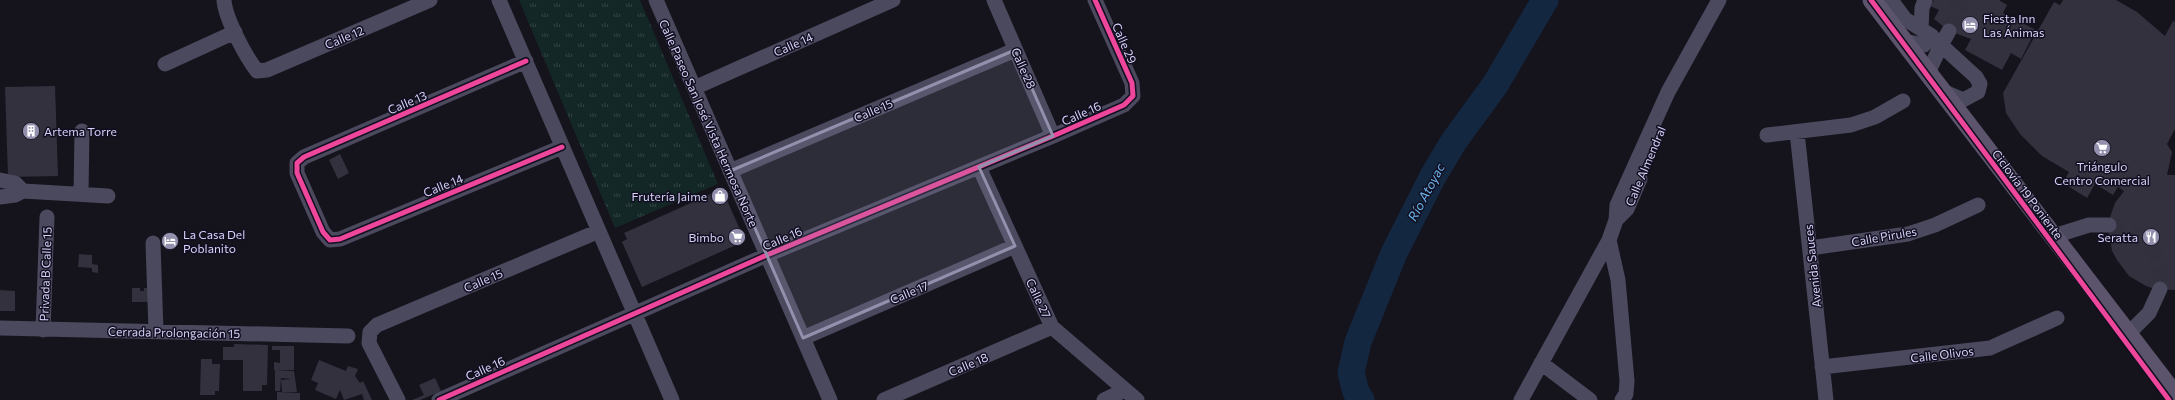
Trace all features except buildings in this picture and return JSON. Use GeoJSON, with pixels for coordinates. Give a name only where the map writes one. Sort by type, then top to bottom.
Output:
{"type":"FeatureCollection","features":[{"type":"Feature","properties":{"kind":"main road"},"geometry":{"type":"LineString","coordinates":[[1872,0],[2175,395]]}},
{"type":"Feature","properties":{"kind":"street"},"geometry":{"type":"LineString","coordinates":[[165,64],[235,32],[224,0]]}},
{"type":"Feature","properties":{"kind":"street","name":"Calle 12"},"geometry":{"type":"LineString","coordinates":[[235,32],[250,62],[257,71],[268,70],[430,0]]}},
{"type":"Feature","properties":{"kind":"street"},"geometry":{"type":"LineString","coordinates":[[499,0],[634,313],[669,399]]}},
{"type":"Feature","properties":{"kind":"street","name":"Calle 14"},"geometry":{"type":"LineString","coordinates":[[694,88],[893,0]]}},
{"type":"Feature","properties":{"kind":"street","name":"Calle 28"},"geometry":{"type":"LineString","coordinates":[[994,0],[1054,136]]}},
{"type":"Feature","properties":{"kind":"street","name":"Calle 29"},"geometry":{"type":"LineString","coordinates":[[1095,0],[1132,83],[1133,96]]}},
{"type":"Feature","properties":{"kind":"street","name":"Calle Almendral"},"geometry":{"type":"LineString","coordinates":[[1616,220],[1618,205],[1665,98],[1719,0]]}},
{"type":"Feature","properties":{"kind":"street","name":"Calle Almendral"},"geometry":{"type":"LineString","coordinates":[[1616,220],[1628,209],[1675,98],[1730,0]]}},
{"type":"Feature","properties":{"kind":"street"},"geometry":{"type":"LineString","coordinates":[[1891,0],[1905,19],[1931,37],[1976,77],[1980,84],[1978,92],[1963,100],[1942,91]]}},
{"type":"Feature","properties":{"kind":"street"},"geometry":{"type":"LineString","coordinates":[[1925,0],[1922,8],[1931,37],[1928,73]]}},
{"type":"Feature","properties":{"kind":"street","name":"Calle Paseo San José Vista Hermosa Norte"},"geometry":{"type":"LineString","coordinates":[[660,1],[694,88],[830,400]]}},
{"type":"Feature","properties":{"kind":"street"},"geometry":{"type":"LineString","coordinates":[[1904,41],[1924,45],[1931,37],[1949,31]]}},
{"type":"Feature","properties":{"kind":"street","name":"Calle 15"},"geometry":{"type":"LineString","coordinates":[[730,171],[1015,50]]}},
{"type":"Feature","properties":{"kind":"street","name":"Calle 13"},"geometry":{"type":"LineString","coordinates":[[330,240],[323,232],[297,173],[297,163],[304,157],[526,61]]}},
{"type":"Feature","properties":{"kind":"street","name":"Calle 16"},"geometry":{"type":"LineString","coordinates":[[439,400],[634,313],[1054,136],[1124,105],[1133,96]]}},
{"type":"Feature","properties":{"kind":"street"},"geometry":{"type":"LineString","coordinates":[[1767,135],[1851,125],[1875,117],[1903,101]]}},
{"type":"Feature","properties":{"kind":"street"},"geometry":{"type":"LineString","coordinates":[[81,194],[82,131]]}},
{"type":"Feature","properties":{"kind":"street","name":"Avenida Sauces"},"geometry":{"type":"LineString","coordinates":[[1797,132],[1826,400]]}},
{"type":"Feature","properties":{"kind":"street","name":"Calle 14"},"geometry":{"type":"LineString","coordinates":[[330,240],[340,239],[562,147]]}},
{"type":"Feature","properties":{"kind":"street","name":"Calle 27"},"geometry":{"type":"LineString","coordinates":[[979,167],[1052,327],[1137,400]]}},
{"type":"Feature","properties":{"kind":"street"},"geometry":{"type":"LineString","coordinates":[[0,180],[15,183],[23,191]]}},
{"type":"Feature","properties":{"kind":"street"},"geometry":{"type":"LineString","coordinates":[[0,197],[15,195],[23,191],[108,196]]}},
{"type":"Feature","properties":{"kind":"street","name":"Calle Pirules"},"geometry":{"type":"LineString","coordinates":[[1810,248],[1908,234],[1935,225],[1978,205]]}},
{"type":"Feature","properties":{"kind":"street","name":"Privada B Calle 15"},"geometry":{"type":"LineString","coordinates":[[43,330],[47,217]]}},
{"type":"Feature","properties":{"kind":"street"},"geometry":{"type":"LineString","coordinates":[[1521,400],[1609,240],[1616,220]]}},
{"type":"Feature","properties":{"kind":"street"},"geometry":{"type":"LineString","coordinates":[[2054,236],[2089,225],[2110,225]]}},
{"type":"Feature","properties":{"kind":"street","name":"Calle 15"},"geometry":{"type":"LineString","coordinates":[[398,400],[369,343],[370,332],[377,326],[599,231]]}},
{"type":"Feature","properties":{"kind":"street"},"geometry":{"type":"LineString","coordinates":[[1609,240],[1618,280],[1621,307],[1627,381],[1626,394],[1622,400]]}},
{"type":"Feature","properties":{"kind":"street"},"geometry":{"type":"LineString","coordinates":[[153,243],[156,331]]}},
{"type":"Feature","properties":{"kind":"street","name":"Calle 17"},"geometry":{"type":"LineString","coordinates":[[803,338],[1015,246]]}},
{"type":"Feature","properties":{"kind":"street"},"geometry":{"type":"LineString","coordinates":[[2128,334],[2149,313],[2160,290]]}},
{"type":"Feature","properties":{"kind":"street","name":"Calle Olivos"},"geometry":{"type":"LineString","coordinates":[[1822,367],[1990,348],[2057,318]]}},
{"type":"Feature","properties":{"kind":"street","name":"Calle 18"},"geometry":{"type":"LineString","coordinates":[[884,400],[1052,327]]}},
{"type":"Feature","properties":{"kind":"street","name":"Cerrada Prolongación 15"},"geometry":{"type":"LineString","coordinates":[[0,328],[348,336]]}},
{"type":"Feature","properties":{"kind":"street"},"geometry":{"type":"LineString","coordinates":[[1541,363],[1590,400]]}},
{"type":"Feature","properties":{"kind":"street"},"geometry":{"type":"LineString","coordinates":[[1104,400],[1125,390]]}},
{"type":"Feature","properties":{"kind":"highlighted area"},"geometry":{"type":"Polygon","coordinates":[[[1015,50],[1053,136],[979,167],[1015,246],[803,338],[730,171],[1015,50]]]}},
{"type":"Feature","properties":{"kind":"green space"},"geometry":{"type":"Polygon","coordinates":[[[519,0],[640,0],[718,184],[615,228],[519,0]]]}},
{"type":"Feature","properties":{"kind":"waterway","name":"Río Atoyac"},"geometry":{"type":"LineString","coordinates":[[1361,400],[1356,392],[1351,373],[1358,342],[1394,253],[1432,178],[1454,141],[1495,85],[1545,0]]}},
{"type":"Feature","properties":{"kind":"tunnel"},"geometry":{"type":"LineString","coordinates":[[1949,31],[1959,8],[1957,0]]}},
{"type":"Feature","properties":{"kind":"tunnel"},"geometry":{"type":"LineString","coordinates":[[2109,225],[2132,233],[2142,239],[2149,246],[2159,265],[2160,289]]}},
{"type":"Feature","properties":{"kind":"cycle path"},"geometry":{"type":"LineString","coordinates":[[439,400],[767,255],[1124,105],[1133,96],[1132,83],[1095,0]]}},
{"type":"Feature","properties":{"kind":"cycle path","name":"Ciclovía 19 Poniente"},"geometry":{"type":"LineString","coordinates":[[1871,0],[2169,400]]}},
{"type":"Feature","properties":{"kind":"cycle path"},"geometry":{"type":"LineString","coordinates":[[526,61],[304,157],[297,163],[297,173],[323,232],[330,240],[340,239],[562,147]]}},
{"type":"Feature","properties":{"kind":"place","name":"Fiesta Inn Las Ánimas"},"geometry":{"type":"Point","coordinates":[1970,25]}},
{"type":"Feature","properties":{"kind":"place","name":"Artema Torre"},"geometry":{"type":"Point","coordinates":[31,131]}},
{"type":"Feature","properties":{"kind":"place","name":"Triángulo Centro Comercial"},"geometry":{"type":"Point","coordinates":[2102,148]}},
{"type":"Feature","properties":{"kind":"place","name":"Frutería Jaime"},"geometry":{"type":"Point","coordinates":[720,196]}},
{"type":"Feature","properties":{"kind":"place","name":"Bimbo"},"geometry":{"type":"Point","coordinates":[737,237]}},
{"type":"Feature","properties":{"kind":"place","name":"Seratta"},"geometry":{"type":"Point","coordinates":[2151,237]}},
{"type":"Feature","properties":{"kind":"place","name":"La Casa Del Poblanito"},"geometry":{"type":"Point","coordinates":[170,241]}}]}
